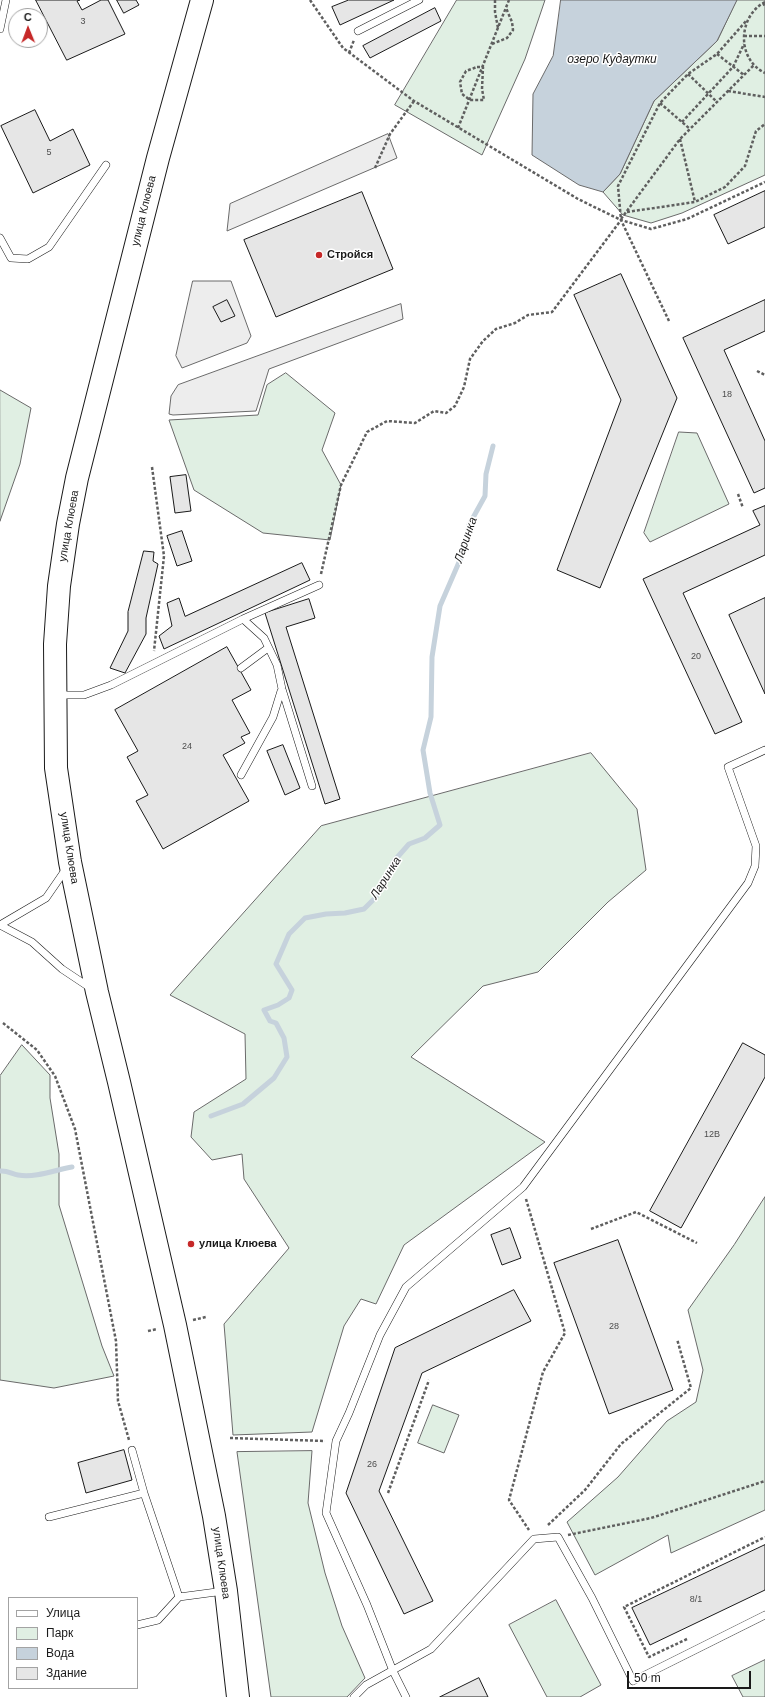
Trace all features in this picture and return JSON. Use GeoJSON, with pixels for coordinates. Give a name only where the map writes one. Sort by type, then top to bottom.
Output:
{"type":"FeatureCollection","features":[{"type":"Feature","properties":{"kind":"main road","name":"улица Клюева"},"geometry":{"type":"LineString","coordinates":[[202,0],[158,158],[77,478],[68,524],[59,586],[55,644],[56,768],[70,862],[97,992],[175,1325],[214,1516],[226,1591],[238,1697]]}},
{"type":"Feature","properties":{"kind":"lane"},"geometry":{"type":"LineString","coordinates":[[0,29],[6,0]]}},
{"type":"Feature","properties":{"kind":"lane"},"geometry":{"type":"LineString","coordinates":[[358,31],[418,0]]}},
{"type":"Feature","properties":{"kind":"lane"},"geometry":{"type":"LineString","coordinates":[[0,238],[11,258],[28,259],[50,247],[106,165]]}},
{"type":"Feature","properties":{"kind":"lane"},"geometry":{"type":"LineString","coordinates":[[55,695],[84,695],[111,685],[243,619],[318,585]]}},
{"type":"Feature","properties":{"kind":"lane"},"geometry":{"type":"LineString","coordinates":[[243,619],[264,638],[277,665],[282,689],[312,786]]}},
{"type":"Feature","properties":{"kind":"lane"},"geometry":{"type":"LineString","coordinates":[[241,668],[268,648]]}},
{"type":"Feature","properties":{"kind":"lane"},"geometry":{"type":"LineString","coordinates":[[241,775],[273,716],[282,689]]}},
{"type":"Feature","properties":{"kind":"lane"},"geometry":{"type":"LineString","coordinates":[[406,1697],[326,1513],[336,1442],[350,1413],[380,1335],[406,1287],[523,1187],[748,883],[755,866],[756,846],[728,767],[765,750]]}},
{"type":"Feature","properties":{"kind":"lane"},"geometry":{"type":"LineString","coordinates":[[0,925],[46,898],[70,862]]}},
{"type":"Feature","properties":{"kind":"lane"},"geometry":{"type":"LineString","coordinates":[[0,925],[32,942],[62,969],[97,992]]}},
{"type":"Feature","properties":{"kind":"lane"},"geometry":{"type":"LineString","coordinates":[[132,1450],[144,1493],[179,1597]]}},
{"type":"Feature","properties":{"kind":"lane"},"geometry":{"type":"LineString","coordinates":[[49,1517],[144,1493]]}},
{"type":"Feature","properties":{"kind":"lane"},"geometry":{"type":"LineString","coordinates":[[354,1697],[366,1685],[431,1649],[534,1539],[558,1537],[592,1598],[633,1681],[765,1615]]}},
{"type":"Feature","properties":{"kind":"lane"},"geometry":{"type":"LineString","coordinates":[[138,1625],[158,1620],[179,1597],[226,1591]]}},
{"type":"Feature","properties":{"kind":"path"},"geometry":{"type":"LineString","coordinates":[[310,0],[343,48],[414,101],[578,199],[621,220],[651,229],[687,219],[765,182]]}},
{"type":"Feature","properties":{"kind":"path"},"geometry":{"type":"LineString","coordinates":[[496,0],[495,12],[498,28]]}},
{"type":"Feature","properties":{"kind":"path"},"geometry":{"type":"LineString","coordinates":[[458,128],[509,0]]}},
{"type":"Feature","properties":{"kind":"path"},"geometry":{"type":"LineString","coordinates":[[669,321],[621,220],[618,186],[660,104],[688,74],[717,54],[747,20],[751,13],[764,2],[765,6]]}},
{"type":"Feature","properties":{"kind":"path"},"geometry":{"type":"LineString","coordinates":[[492,44],[507,38],[513,30],[512,22],[506,8]]}},
{"type":"Feature","properties":{"kind":"path"},"geometry":{"type":"LineString","coordinates":[[747,20],[744,36],[746,51],[754,65],[765,73]]}},
{"type":"Feature","properties":{"kind":"path"},"geometry":{"type":"LineString","coordinates":[[744,36],[765,36]]}},
{"type":"Feature","properties":{"kind":"path"},"geometry":{"type":"LineString","coordinates":[[682,122],[734,67],[744,44]]}},
{"type":"Feature","properties":{"kind":"path"},"geometry":{"type":"LineString","coordinates":[[717,54],[744,75]]}},
{"type":"Feature","properties":{"kind":"path"},"geometry":{"type":"LineString","coordinates":[[318,585],[330,540],[341,485],[367,432],[387,421],[415,423],[434,411],[446,413],[455,406],[464,387],[470,359],[483,341],[496,329],[516,323],[528,315],[552,312],[680,139],[754,65]]}},
{"type":"Feature","properties":{"kind":"path"},"geometry":{"type":"LineString","coordinates":[[477,67],[483,67],[482,89],[484,100],[470,100],[462,94],[460,87],[461,77],[466,72],[477,67]]}},
{"type":"Feature","properties":{"kind":"path"},"geometry":{"type":"LineString","coordinates":[[688,74],[717,102]]}},
{"type":"Feature","properties":{"kind":"path"},"geometry":{"type":"LineString","coordinates":[[728,91],[765,97]]}},
{"type":"Feature","properties":{"kind":"path"},"geometry":{"type":"LineString","coordinates":[[374,168],[390,134],[414,101]]}},
{"type":"Feature","properties":{"kind":"path"},"geometry":{"type":"LineString","coordinates":[[660,104],[690,129]]}},
{"type":"Feature","properties":{"kind":"path"},"geometry":{"type":"LineString","coordinates":[[627,212],[695,202],[725,187],[745,166],[756,131],[765,124]]}},
{"type":"Feature","properties":{"kind":"path"},"geometry":{"type":"LineString","coordinates":[[680,139],[695,202]]}},
{"type":"Feature","properties":{"kind":"path"},"geometry":{"type":"LineString","coordinates":[[757,371],[765,375]]}},
{"type":"Feature","properties":{"kind":"path"},"geometry":{"type":"LineString","coordinates":[[152,467],[164,556],[153,664]]}},
{"type":"Feature","properties":{"kind":"path"},"geometry":{"type":"LineString","coordinates":[[738,494],[744,508]]}},
{"type":"Feature","properties":{"kind":"path"},"geometry":{"type":"LineString","coordinates":[[3,1023],[37,1050],[55,1076],[75,1129],[116,1341],[118,1401],[132,1450]]}},
{"type":"Feature","properties":{"kind":"path"},"geometry":{"type":"LineString","coordinates":[[523,1187],[565,1333],[543,1372],[509,1500],[534,1539],[585,1490],[621,1444],[691,1388],[677,1339]]}},
{"type":"Feature","properties":{"kind":"path"},"geometry":{"type":"LineString","coordinates":[[591,1229],[636,1212],[697,1243]]}},
{"type":"Feature","properties":{"kind":"path"},"geometry":{"type":"LineString","coordinates":[[388,1493],[429,1380]]}},
{"type":"Feature","properties":{"kind":"path"},"geometry":{"type":"LineString","coordinates":[[230,1438],[336,1442]]}},
{"type":"Feature","properties":{"kind":"path"},"geometry":{"type":"LineString","coordinates":[[558,1537],[651,1518],[765,1481]]}},
{"type":"Feature","properties":{"kind":"path"},"geometry":{"type":"LineString","coordinates":[[690,1638],[649,1657],[624,1607],[765,1537]]}},
{"type":"Feature","properties":{"kind":"green space"},"geometry":{"type":"Polygon","coordinates":[[[457,0],[545,0],[525,59],[482,155],[395,105],[457,0]]]}},
{"type":"Feature","properties":{"kind":"green space"},"geometry":{"type":"Polygon","coordinates":[[[737,0],[765,0],[765,175],[682,213],[651,223],[623,215],[603,192],[620,174],[654,101],[717,41],[737,0]]]}},
{"type":"Feature","properties":{"kind":"green space"},"geometry":{"type":"Polygon","coordinates":[[[286,373],[335,413],[322,450],[341,485],[330,540],[263,533],[194,490],[169,420],[258,415],[267,385],[286,373]]]}},
{"type":"Feature","properties":{"kind":"green space"},"geometry":{"type":"Polygon","coordinates":[[[0,390],[31,408],[20,464],[0,521],[0,390]]]}},
{"type":"Feature","properties":{"kind":"green space"},"geometry":{"type":"Polygon","coordinates":[[[679,432],[697,433],[729,504],[650,542],[644,533],[679,432]]]}},
{"type":"Feature","properties":{"kind":"green space"},"geometry":{"type":"Polygon","coordinates":[[[591,753],[637,809],[646,870],[608,902],[538,972],[483,986],[411,1057],[545,1142],[404,1245],[376,1304],[361,1299],[344,1326],[312,1432],[233,1435],[224,1324],[289,1248],[244,1179],[242,1154],[212,1160],[191,1137],[194,1112],[246,1079],[245,1034],[170,995],[321,826],[591,753]]]}},
{"type":"Feature","properties":{"kind":"green space"},"geometry":{"type":"Polygon","coordinates":[[[22,1045],[50,1075],[50,1098],[59,1154],[59,1205],[102,1346],[114,1376],[54,1388],[0,1380],[0,1076],[22,1045]]]}},
{"type":"Feature","properties":{"kind":"green space"},"geometry":{"type":"Polygon","coordinates":[[[765,1197],[765,1510],[671,1553],[668,1535],[595,1575],[567,1522],[618,1477],[667,1421],[696,1402],[703,1370],[688,1310],[734,1245],[765,1197]]]}},
{"type":"Feature","properties":{"kind":"green space"},"geometry":{"type":"Polygon","coordinates":[[[433,1405],[459,1415],[444,1453],[418,1443],[433,1405]]]}},
{"type":"Feature","properties":{"kind":"green space"},"geometry":{"type":"Polygon","coordinates":[[[312,1451],[308,1503],[325,1573],[342,1626],[365,1678],[347,1697],[271,1697],[237,1452],[312,1451]]]}},
{"type":"Feature","properties":{"kind":"green space"},"geometry":{"type":"Polygon","coordinates":[[[556,1600],[601,1685],[580,1697],[547,1697],[509,1625],[556,1600]]]}},
{"type":"Feature","properties":{"kind":"green space"},"geometry":{"type":"Polygon","coordinates":[[[765,1660],[765,1697],[743,1697],[732,1676],[765,1660]]]}},
{"type":"Feature","properties":{"kind":"shaded area"},"geometry":{"type":"Polygon","coordinates":[[[388,134],[397,158],[227,231],[230,204],[388,134]]]}},
{"type":"Feature","properties":{"kind":"shaded area"},"geometry":{"type":"Polygon","coordinates":[[[193,281],[231,281],[251,336],[247,343],[182,368],[176,356],[193,281]]]}},
{"type":"Feature","properties":{"kind":"shaded area"},"geometry":{"type":"Polygon","coordinates":[[[401,304],[403,319],[269,369],[256,411],[169,414],[171,396],[178,385],[401,304]]]}},
{"type":"Feature","properties":{"kind":"water","name":"озеро Кудаутки"},"geometry":{"type":"Polygon","coordinates":[[[561,0],[737,0],[717,41],[654,101],[620,174],[603,192],[579,185],[532,155],[533,94],[553,56],[561,0]]]}},
{"type":"Feature","properties":{"kind":"building"},"geometry":{"type":"Polygon","coordinates":[[[36,0],[80,0],[77,1],[82,10],[101,0],[108,0],[125,34],[67,60],[48,23],[48,8],[40,8],[36,0]]]}},
{"type":"Feature","properties":{"kind":"building"},"geometry":{"type":"Polygon","coordinates":[[[117,0],[136,0],[139,5],[124,13],[117,0]]]}},
{"type":"Feature","properties":{"kind":"building"},"geometry":{"type":"Polygon","coordinates":[[[349,0],[394,0],[340,25],[332,7],[349,0]]]}},
{"type":"Feature","properties":{"kind":"building"},"geometry":{"type":"Polygon","coordinates":[[[435,8],[441,21],[370,58],[363,46],[435,8]]]}},
{"type":"Feature","properties":{"kind":"building"},"geometry":{"type":"Polygon","coordinates":[[[35,110],[50,141],[73,129],[90,165],[33,193],[1,126],[35,110]]]}},
{"type":"Feature","properties":{"kind":"building"},"geometry":{"type":"Polygon","coordinates":[[[765,191],[765,227],[728,244],[714,215],[765,191]]]}},
{"type":"Feature","properties":{"kind":"building","name":"Стройся"},"geometry":{"type":"Polygon","coordinates":[[[362,192],[393,269],[276,317],[244,240],[362,192]]]}},
{"type":"Feature","properties":{"kind":"building"},"geometry":{"type":"Polygon","coordinates":[[[621,274],[677,398],[600,588],[557,570],[621,400],[574,295],[621,274]]]}},
{"type":"Feature","properties":{"kind":"building"},"geometry":{"type":"Polygon","coordinates":[[[227,300],[235,316],[221,322],[213,307],[227,300]]]}},
{"type":"Feature","properties":{"kind":"building"},"geometry":{"type":"Polygon","coordinates":[[[765,300],[765,331],[724,350],[765,441],[765,488],[754,493],[683,338],[765,300]]]}},
{"type":"Feature","properties":{"kind":"building"},"geometry":{"type":"Polygon","coordinates":[[[186,475],[191,511],[175,513],[170,477],[186,475]]]}},
{"type":"Feature","properties":{"kind":"building"},"geometry":{"type":"Polygon","coordinates":[[[765,506],[765,555],[683,593],[742,722],[715,734],[643,579],[760,525],[753,511],[765,506]]]}},
{"type":"Feature","properties":{"kind":"building"},"geometry":{"type":"Polygon","coordinates":[[[182,531],[192,561],[177,566],[167,536],[182,531]]]}},
{"type":"Feature","properties":{"kind":"building"},"geometry":{"type":"Polygon","coordinates":[[[144,551],[154,552],[153,561],[158,564],[146,618],[146,634],[125,673],[110,668],[128,631],[128,612],[144,551]]]}},
{"type":"Feature","properties":{"kind":"building"},"geometry":{"type":"Polygon","coordinates":[[[302,563],[310,580],[164,649],[159,636],[172,626],[167,603],[179,598],[185,616],[302,563]]]}},
{"type":"Feature","properties":{"kind":"building"},"geometry":{"type":"Polygon","coordinates":[[[765,598],[765,694],[729,615],[765,598]]]}},
{"type":"Feature","properties":{"kind":"building"},"geometry":{"type":"Polygon","coordinates":[[[309,599],[315,618],[286,627],[340,799],[325,804],[265,613],[309,599]]]}},
{"type":"Feature","properties":{"kind":"building"},"geometry":{"type":"Polygon","coordinates":[[[227,647],[251,690],[232,700],[250,733],[241,737],[245,743],[223,755],[249,801],[163,849],[136,801],[148,795],[127,757],[138,751],[115,710],[227,647]]]}},
{"type":"Feature","properties":{"kind":"building"},"geometry":{"type":"Polygon","coordinates":[[[283,745],[300,788],[285,795],[267,751],[283,745]]]}},
{"type":"Feature","properties":{"kind":"building"},"geometry":{"type":"Polygon","coordinates":[[[743,1043],[765,1055],[765,1077],[681,1228],[650,1211],[743,1043]]]}},
{"type":"Feature","properties":{"kind":"building"},"geometry":{"type":"Polygon","coordinates":[[[510,1228],[521,1258],[502,1265],[491,1235],[510,1228]]]}},
{"type":"Feature","properties":{"kind":"building"},"geometry":{"type":"Polygon","coordinates":[[[618,1240],[673,1390],[609,1414],[554,1263],[618,1240]]]}},
{"type":"Feature","properties":{"kind":"building"},"geometry":{"type":"Polygon","coordinates":[[[514,1290],[531,1321],[422,1373],[379,1491],[433,1601],[404,1614],[346,1493],[395,1348],[514,1290]]]}},
{"type":"Feature","properties":{"kind":"building"},"geometry":{"type":"Polygon","coordinates":[[[124,1450],[132,1480],[86,1493],[78,1463],[124,1450]]]}},
{"type":"Feature","properties":{"kind":"building"},"geometry":{"type":"Polygon","coordinates":[[[765,1545],[765,1590],[650,1645],[632,1608],[765,1545]]]}},
{"type":"Feature","properties":{"kind":"building"},"geometry":{"type":"Polygon","coordinates":[[[479,1678],[488,1697],[440,1697],[479,1678]]]}},
{"type":"Feature","properties":{"kind":"waterway","name":"Ларинка"},"geometry":{"type":"LineString","coordinates":[[211,1116],[243,1104],[274,1078],[287,1057],[284,1038],[276,1023],[270,1021],[264,1010],[278,1005],[289,998],[292,990],[276,964],[289,934],[305,918],[364,909],[376,897],[394,861],[409,844],[425,838],[440,825],[430,793],[423,750],[431,717],[432,657],[440,606],[463,553],[469,525],[485,496],[486,474],[493,446]]}},
{"type":"Feature","properties":{"kind":"waterway","name":"Ларинка"},"geometry":{"type":"LineString","coordinates":[[0,1171],[25,1176],[72,1167]]}},
{"type":"Feature","properties":{"kind":"place","name":"Стройся"},"geometry":{"type":"Point","coordinates":[319,255]}},
{"type":"Feature","properties":{"kind":"place","name":"улица Клюева"},"geometry":{"type":"Point","coordinates":[191,1244]}}]}
